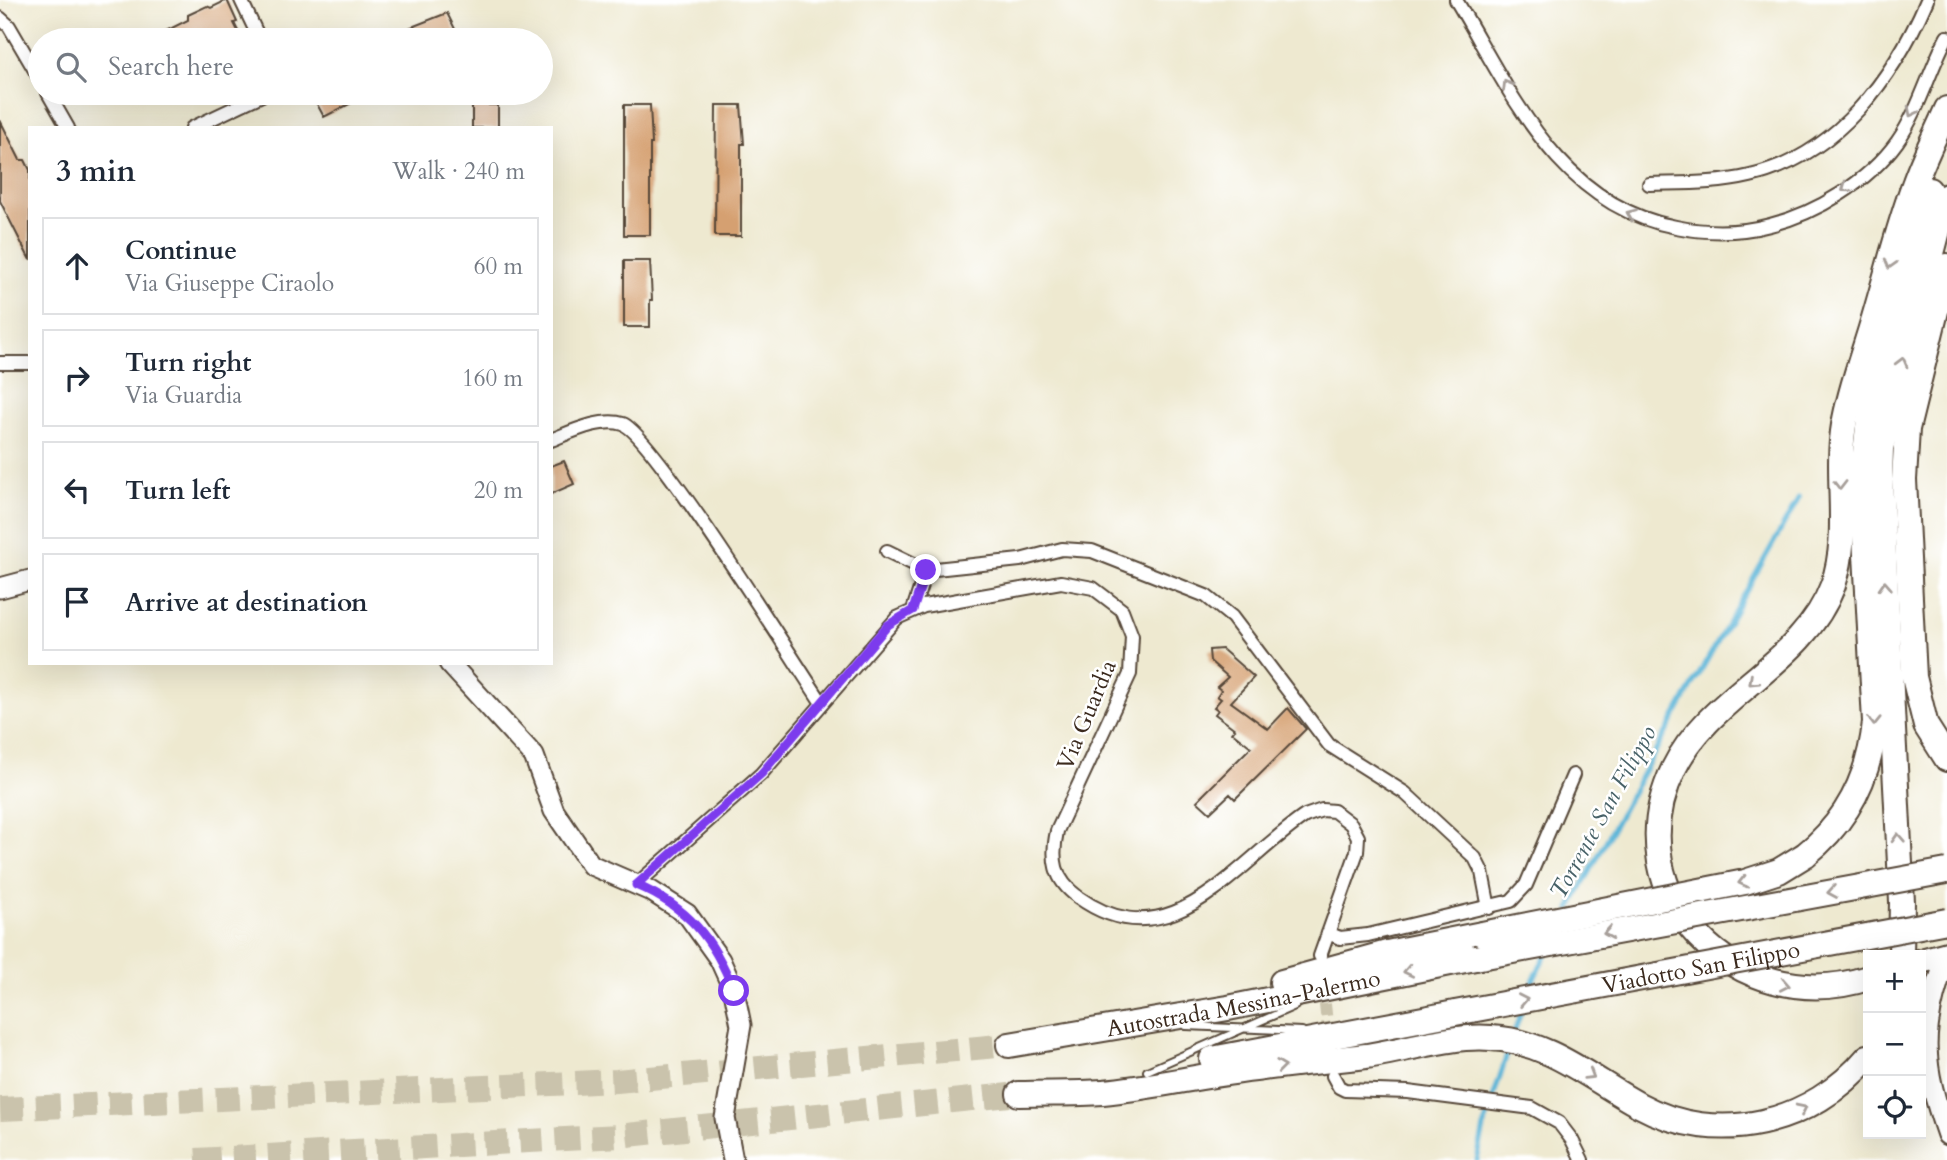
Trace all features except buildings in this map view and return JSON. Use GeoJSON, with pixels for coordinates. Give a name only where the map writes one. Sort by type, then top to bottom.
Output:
{"type":"FeatureCollection","features":[{"type":"Feature","properties":{"kind":"highway"},"geometry":{"type":"LineString","coordinates":[[1859,981],[1816,988],[1776,984],[1735,966],[1706,945],[1684,918],[1669,886],[1659,841],[1661,812],[1668,782],[1691,740],[1807,630],[1817,617],[1833,585],[1840,548],[1841,446],[1847,407],[1914,185],[1947,109]]}},
{"type":"Feature","properties":{"kind":"highway"},"geometry":{"type":"LineString","coordinates":[[1060,1037],[1144,1009],[1293,979],[1387,953],[1745,882],[1779,871],[1805,855],[1826,837],[1846,812],[1864,779],[1872,751],[1874,699],[1862,479],[1866,426],[1947,125]]}},
{"type":"Feature","properties":{"kind":"highway"},"geometry":{"type":"LineString","coordinates":[[1900,950],[1902,902],[1880,479],[1881,448],[1947,196]]}},
{"type":"Feature","properties":{"kind":"highway"},"geometry":{"type":"LineString","coordinates":[[1947,266],[1907,429],[1904,481],[1914,677],[1926,726],[1947,759]]}},
{"type":"Feature","properties":{"kind":"highway","name":"Autostrada Messina-Palermo"},"geometry":{"type":"LineString","coordinates":[[1009,1045],[1139,1024],[1475,958],[1947,871]]}},
{"type":"Feature","properties":{"kind":"highway","name":"Viadotto San Filippo"},"geometry":{"type":"LineString","coordinates":[[1349,1033],[1947,921]]}},
{"type":"Feature","properties":{"kind":"highway"},"geometry":{"type":"LineString","coordinates":[[1926,960],[1947,955]]}},
{"type":"Feature","properties":{"kind":"highway"},"geometry":{"type":"LineString","coordinates":[[1349,1033],[1018,1094],[1104,1092],[1394,1052],[1468,1037],[1493,1038],[1528,1045],[1563,1058],[1655,1112],[1679,1121],[1720,1127],[1758,1124],[1795,1113],[1828,1094],[1863,1063]]}},
{"type":"Feature","properties":{"kind":"street"},"geometry":{"type":"LineString","coordinates":[[240,0],[254,28]]}},
{"type":"Feature","properties":{"kind":"street"},"geometry":{"type":"LineString","coordinates":[[1456,0],[1544,143],[1572,175],[1624,212],[1693,230],[1749,229],[1784,221],[1821,205],[1855,182],[1897,142],[1947,37]]}},
{"type":"Feature","properties":{"kind":"street"},"geometry":{"type":"LineString","coordinates":[[1649,184],[1703,183],[1752,176],[1772,170],[1814,148],[1853,115],[1883,79],[1904,47],[1927,0]]}},
{"type":"Feature","properties":{"kind":"street"},"geometry":{"type":"LineString","coordinates":[[0,18],[9,26],[28,58]]}},
{"type":"Feature","properties":{"kind":"street"},"geometry":{"type":"LineString","coordinates":[[55,105],[67,126]]}},
{"type":"Feature","properties":{"kind":"street"},"geometry":{"type":"LineString","coordinates":[[196,126],[241,105]]}},
{"type":"Feature","properties":{"kind":"street"},"geometry":{"type":"LineString","coordinates":[[0,363],[28,363]]}},
{"type":"Feature","properties":{"kind":"street"},"geometry":{"type":"LineString","coordinates":[[553,439],[592,426],[611,423],[629,427],[689,504],[822,703]]}},
{"type":"Feature","properties":{"kind":"street"},"geometry":{"type":"LineString","coordinates":[[887,551],[926,570],[1020,560],[1073,548],[1104,554],[1216,602],[1232,617],[1329,745],[1405,793],[1475,858],[1482,872],[1489,908]]}},
{"type":"Feature","properties":{"kind":"street"},"geometry":{"type":"LineString","coordinates":[[913,610],[926,570]]}},
{"type":"Feature","properties":{"kind":"street"},"geometry":{"type":"LineString","coordinates":[[0,588],[28,581]]}},
{"type":"Feature","properties":{"kind":"street","name":"Via Guardia"},"geometry":{"type":"LineString","coordinates":[[636,885],[761,774],[888,625],[913,610],[1061,582],[1083,584],[1102,592],[1122,610],[1130,626],[1133,663],[1125,687],[1057,831],[1054,863],[1060,880],[1084,901],[1109,914],[1143,920],[1166,917],[1208,894],[1305,816],[1327,810],[1351,824],[1358,845],[1320,956]]}},
{"type":"Feature","properties":{"kind":"street"},"geometry":{"type":"LineString","coordinates":[[451,665],[534,756],[554,811],[585,858],[601,871],[636,885],[676,906],[695,922],[720,960],[734,991],[741,1037],[725,1118],[733,1160]]}},
{"type":"Feature","properties":{"kind":"street"},"geometry":{"type":"LineString","coordinates":[[1328,933],[1340,938],[1368,935],[1511,901],[1526,885],[1573,775]]}},
{"type":"Feature","properties":{"kind":"street"},"geometry":{"type":"LineString","coordinates":[[1947,955],[1928,1021],[1926,1056],[1931,1088],[1947,1135]]}},
{"type":"Feature","properties":{"kind":"street"},"geometry":{"type":"LineString","coordinates":[[1333,1076],[1339,1087],[1346,1090],[1453,1097],[1532,1108],[1559,1124],[1572,1140],[1582,1160]]}},
{"type":"Feature","properties":{"kind":"lane"},"geometry":{"type":"LineString","coordinates":[[1147,1071],[1342,985]]}},
{"type":"Feature","properties":{"kind":"lane"},"geometry":{"type":"LineString","coordinates":[[1139,1024],[1349,1033]]}},
{"type":"Feature","properties":{"kind":"waterway","name":"Torrente San Filippo"},"geometry":{"type":"LineString","coordinates":[[1570,909],[1630,796],[1799,498]]}},
{"type":"Feature","properties":{"kind":"waterway","name":"Torrente San Filippo"},"geometry":{"type":"LineString","coordinates":[[1527,993],[1547,952]]}},
{"type":"Feature","properties":{"kind":"waterway","name":"Torrente San Filippo"},"geometry":{"type":"LineString","coordinates":[[1514,1033],[1522,1009]]}},
{"type":"Feature","properties":{"kind":"waterway","name":"Torrente San Filippo"},"geometry":{"type":"LineString","coordinates":[[1477,1160],[1485,1123],[1510,1045]]}},
{"type":"Feature","properties":{"kind":"tunnel"},"geometry":{"type":"LineString","coordinates":[[1323,986],[1329,1041]]}},
{"type":"Feature","properties":{"kind":"tunnel"},"geometry":{"type":"LineString","coordinates":[[0,1109],[617,1081],[1009,1045]]}},
{"type":"Feature","properties":{"kind":"tunnel"},"geometry":{"type":"LineString","coordinates":[[196,1160],[618,1136],[1019,1094]]}},
{"type":"Feature","properties":{"kind":"route"},"geometry":{"type":"LineString","coordinates":[[734,991],[720,960],[695,922],[676,906],[636,885],[761,774],[888,625],[913,610],[926,570]]}}]}
